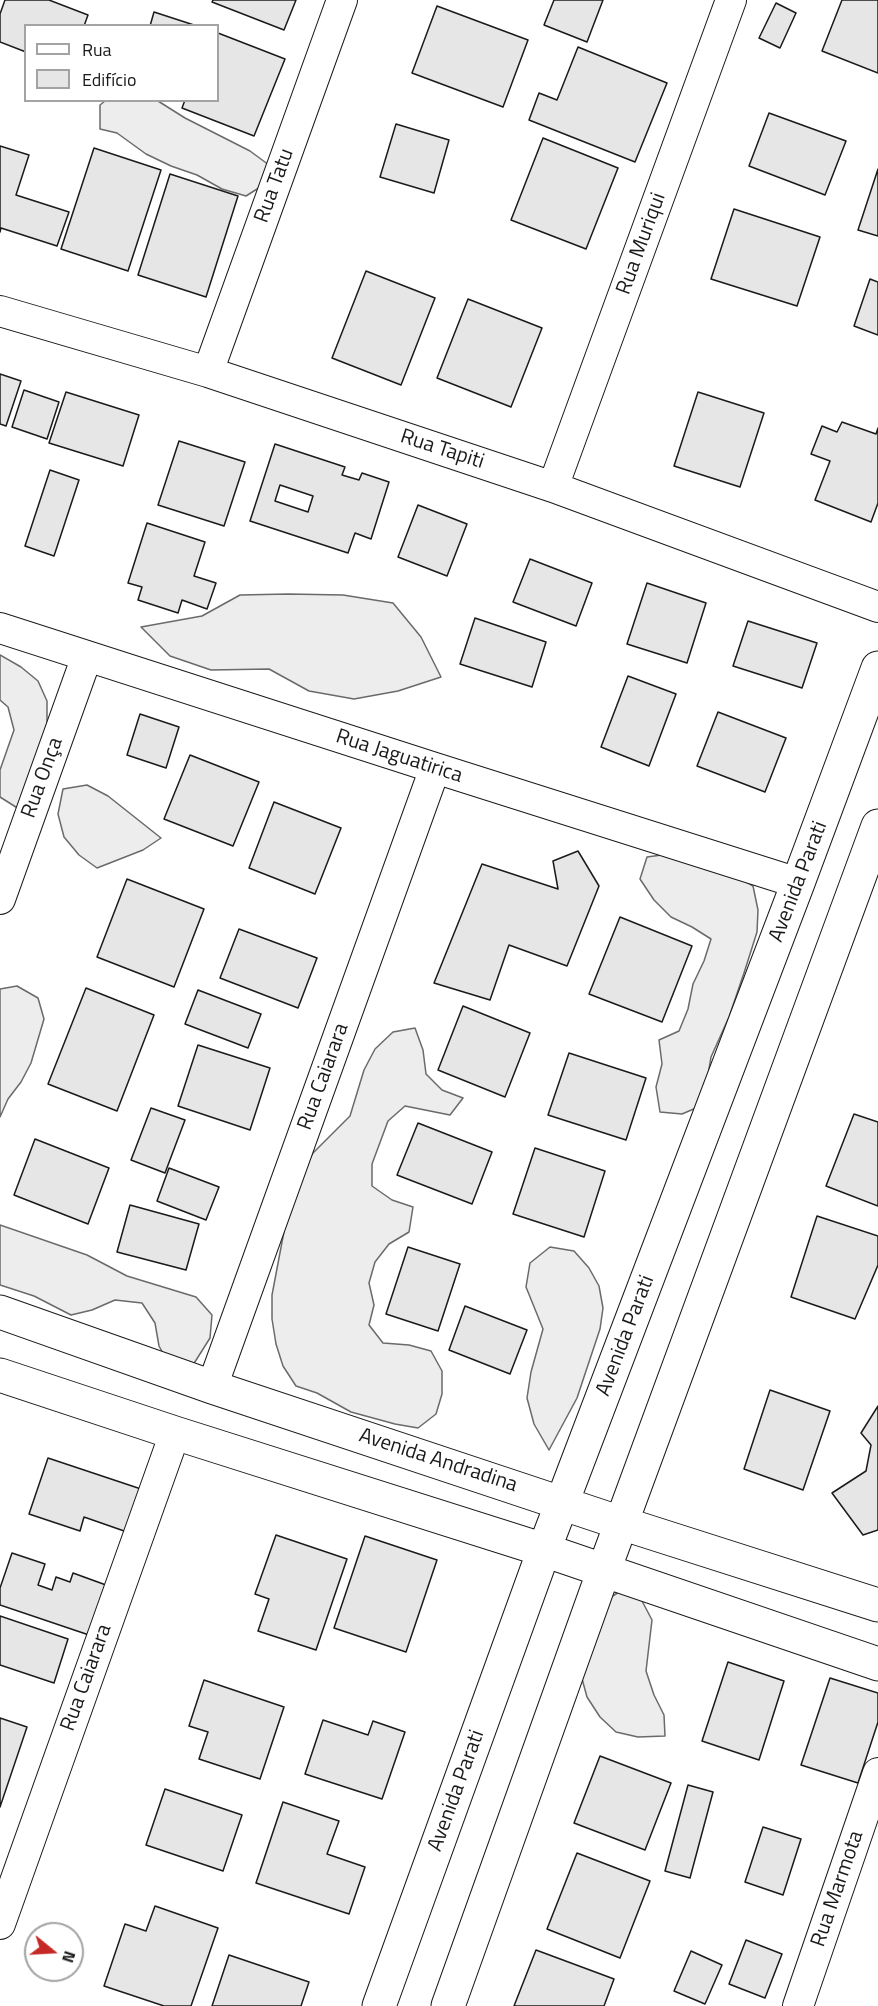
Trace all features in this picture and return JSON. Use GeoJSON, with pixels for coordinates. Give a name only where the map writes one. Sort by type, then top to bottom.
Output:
{"type":"FeatureCollection","features":[{"type":"Feature","properties":{"kind":"street","name":"Rua Tatu"},"geometry":{"type":"LineString","coordinates":[[208,372],[342,0]]}},
{"type":"Feature","properties":{"kind":"street","name":"Rua Muriqui"},"geometry":{"type":"LineString","coordinates":[[553,487],[731,0]]}},
{"type":"Feature","properties":{"kind":"street","name":"Rua Tapiti"},"geometry":{"type":"LineString","coordinates":[[0,311],[208,372],[553,487],[878,607]]}},
{"type":"Feature","properties":{"kind":"street","name":"Rua Jaguatirica"},"geometry":{"type":"LineString","coordinates":[[0,628],[798,883]]}},
{"type":"Feature","properties":{"kind":"street","name":"Rua Onça"},"geometry":{"type":"LineString","coordinates":[[0,899],[87,656]]}},
{"type":"Feature","properties":{"kind":"street","name":"Avenida Parati"},"geometry":{"type":"LineString","coordinates":[[379,2006],[544,1550],[878,668]]}},
{"type":"Feature","properties":{"kind":"street","name":"Rua Caiarara"},"geometry":{"type":"LineString","coordinates":[[213,1386],[435,768]]}},
{"type":"Feature","properties":{"kind":"street"},"geometry":{"type":"LineString","coordinates":[[448,2006],[621,1523],[878,826]]}},
{"type":"Feature","properties":{"kind":"street","name":"Avenida Andradina"},"geometry":{"type":"LineString","coordinates":[[0,1312],[621,1523],[878,1605]]}},
{"type":"Feature","properties":{"kind":"street"},"geometry":{"type":"LineString","coordinates":[[0,1374],[175,1433],[544,1550],[878,1664]]}},
{"type":"Feature","properties":{"kind":"street","name":"Rua Caiarara"},"geometry":{"type":"LineString","coordinates":[[0,1924],[175,1433]]}},
{"type":"Feature","properties":{"kind":"street","name":"Rua Marmota"},"geometry":{"type":"LineString","coordinates":[[798,2006],[878,1773]]}},
{"type":"Feature","properties":{"kind":"shaded area"},"geometry":{"type":"Polygon","coordinates":[[[104,102],[160,102],[185,118],[250,151],[269,165],[265,184],[246,196],[222,189],[197,175],[171,166],[146,154],[117,133],[100,129],[100,105],[104,102]]]}},
{"type":"Feature","properties":{"kind":"shaded area"},"geometry":{"type":"Polygon","coordinates":[[[240,595],[343,595],[393,603],[421,637],[441,677],[398,691],[354,699],[309,691],[269,669],[211,670],[170,656],[141,627],[202,616],[240,595]]]}},
{"type":"Feature","properties":{"kind":"shaded area"},"geometry":{"type":"Polygon","coordinates":[[[0,655],[21,667],[38,681],[47,701],[47,727],[19,809],[0,797],[0,770],[14,730],[8,707],[0,700],[0,655]]]}},
{"type":"Feature","properties":{"kind":"shaded area"},"geometry":{"type":"Polygon","coordinates":[[[87,785],[108,796],[161,838],[143,850],[97,868],[79,855],[64,837],[58,814],[63,789],[87,785]]]}},
{"type":"Feature","properties":{"kind":"shaded area"},"geometry":{"type":"Polygon","coordinates":[[[669,854],[735,875],[753,886],[758,910],[757,932],[744,973],[729,1017],[711,1057],[703,1105],[682,1114],[660,1112],[656,1087],[662,1064],[659,1040],[679,1031],[688,1009],[693,984],[711,939],[671,917],[654,900],[640,879],[647,857],[669,854]]]}},
{"type":"Feature","properties":{"kind":"shaded area"},"geometry":{"type":"Polygon","coordinates":[[[17,986],[38,998],[44,1019],[31,1063],[21,1082],[8,1099],[0,1117],[0,989],[17,986]]]}},
{"type":"Feature","properties":{"kind":"shaded area"},"geometry":{"type":"Polygon","coordinates":[[[415,1028],[423,1050],[426,1074],[442,1090],[463,1098],[450,1115],[405,1106],[388,1121],[372,1164],[372,1186],[392,1200],[413,1207],[409,1232],[389,1244],[375,1262],[369,1283],[374,1305],[369,1325],[383,1343],[409,1345],[431,1351],[442,1371],[442,1394],[436,1414],[418,1428],[351,1412],[317,1393],[296,1386],[283,1366],[276,1344],[272,1319],[272,1295],[286,1221],[300,1176],[313,1153],[350,1116],[364,1070],[375,1049],[393,1032],[415,1028]]]}},
{"type":"Feature","properties":{"kind":"shaded area"},"geometry":{"type":"Polygon","coordinates":[[[0,1225],[87,1255],[127,1276],[196,1297],[212,1315],[210,1338],[193,1365],[170,1366],[159,1346],[155,1323],[142,1303],[115,1300],[92,1310],[71,1315],[34,1296],[0,1285],[0,1225]]]}},
{"type":"Feature","properties":{"kind":"shaded area"},"geometry":{"type":"Polygon","coordinates":[[[550,1247],[574,1251],[589,1268],[599,1286],[603,1308],[600,1329],[577,1398],[549,1450],[534,1424],[527,1398],[531,1372],[543,1329],[526,1287],[530,1263],[550,1247]]]}},
{"type":"Feature","properties":{"kind":"shaded area"},"geometry":{"type":"Polygon","coordinates":[[[619,1592],[641,1599],[652,1620],[646,1671],[664,1715],[665,1736],[638,1737],[616,1732],[600,1717],[587,1697],[581,1675],[597,1606],[619,1592]]]}},
{"type":"Feature","properties":{"kind":"building"},"geometry":{"type":"Polygon","coordinates":[[[5,0],[49,0],[88,15],[85,24],[24,24],[24,51],[0,42],[0,14],[5,0]]]}},
{"type":"Feature","properties":{"kind":"building"},"geometry":{"type":"Polygon","coordinates":[[[213,0],[296,0],[284,30],[212,2],[213,0]]]}},
{"type":"Feature","properties":{"kind":"building"},"geometry":{"type":"Polygon","coordinates":[[[554,0],[603,0],[587,42],[544,25],[554,0]]]}},
{"type":"Feature","properties":{"kind":"building"},"geometry":{"type":"Polygon","coordinates":[[[842,0],[878,0],[878,73],[822,51],[842,0]]]}},
{"type":"Feature","properties":{"kind":"building"},"geometry":{"type":"Polygon","coordinates":[[[776,3],[796,13],[780,48],[759,38],[776,3]]]}},
{"type":"Feature","properties":{"kind":"building"},"geometry":{"type":"Polygon","coordinates":[[[437,6],[528,40],[503,107],[412,73],[437,6]]]}},
{"type":"Feature","properties":{"kind":"building"},"geometry":{"type":"Polygon","coordinates":[[[154,12],[191,24],[151,24],[154,12]]]}},
{"type":"Feature","properties":{"kind":"building"},"geometry":{"type":"Polygon","coordinates":[[[219,33],[285,59],[254,136],[182,108],[184,102],[219,102],[219,33]]]}},
{"type":"Feature","properties":{"kind":"building"},"geometry":{"type":"Polygon","coordinates":[[[578,47],[667,83],[635,162],[529,120],[539,93],[557,100],[578,47]]]}},
{"type":"Feature","properties":{"kind":"building"},"geometry":{"type":"Polygon","coordinates":[[[769,113],[846,141],[825,195],[749,166],[769,113]]]}},
{"type":"Feature","properties":{"kind":"building"},"geometry":{"type":"Polygon","coordinates":[[[396,124],[449,140],[434,193],[380,177],[396,124]]]}},
{"type":"Feature","properties":{"kind":"building"},"geometry":{"type":"Polygon","coordinates":[[[543,138],[618,168],[586,249],[511,220],[543,138]]]}},
{"type":"Feature","properties":{"kind":"building"},"geometry":{"type":"Polygon","coordinates":[[[0,146],[29,155],[16,195],[69,212],[57,246],[1,228],[0,232],[0,146]]]}},
{"type":"Feature","properties":{"kind":"building"},"geometry":{"type":"Polygon","coordinates":[[[94,148],[161,170],[128,271],[61,249],[94,148]]]}},
{"type":"Feature","properties":{"kind":"building"},"geometry":{"type":"Polygon","coordinates":[[[878,169],[878,236],[858,230],[878,169]]]}},
{"type":"Feature","properties":{"kind":"building"},"geometry":{"type":"Polygon","coordinates":[[[170,174],[238,196],[206,297],[138,275],[170,174]]]}},
{"type":"Feature","properties":{"kind":"building"},"geometry":{"type":"Polygon","coordinates":[[[734,209],[820,237],[797,306],[711,279],[734,209]]]}},
{"type":"Feature","properties":{"kind":"building"},"geometry":{"type":"Polygon","coordinates":[[[366,271],[435,298],[401,385],[332,358],[366,271]]]}},
{"type":"Feature","properties":{"kind":"building"},"geometry":{"type":"Polygon","coordinates":[[[870,279],[878,282],[878,335],[854,326],[870,279]]]}},
{"type":"Feature","properties":{"kind":"building"},"geometry":{"type":"Polygon","coordinates":[[[468,299],[542,328],[511,407],[437,378],[468,299]]]}},
{"type":"Feature","properties":{"kind":"building"},"geometry":{"type":"Polygon","coordinates":[[[0,374],[21,381],[6,426],[0,424],[0,374]]]}},
{"type":"Feature","properties":{"kind":"building"},"geometry":{"type":"Polygon","coordinates":[[[24,390],[59,402],[47,439],[12,427],[24,390]]]}},
{"type":"Feature","properties":{"kind":"building"},"geometry":{"type":"Polygon","coordinates":[[[66,392],[139,415],[123,466],[49,443],[66,392]]]}},
{"type":"Feature","properties":{"kind":"building"},"geometry":{"type":"Polygon","coordinates":[[[698,392],[764,413],[740,487],[674,466],[698,392]]]}},
{"type":"Feature","properties":{"kind":"building"},"geometry":{"type":"Polygon","coordinates":[[[842,422],[876,434],[878,428],[878,503],[871,522],[815,500],[830,461],[811,454],[822,426],[837,432],[842,422]]]}},
{"type":"Feature","properties":{"kind":"building"},"geometry":{"type":"Polygon","coordinates":[[[179,441],[245,462],[224,526],[158,505],[179,441]]]}},
{"type":"Feature","properties":{"kind":"building"},"geometry":{"type":"Polygon","coordinates":[[[275,444],[345,467],[342,475],[359,480],[362,473],[389,482],[371,539],[355,533],[348,553],[250,521],[275,444]],[[280,485],[275,501],[308,512],[313,496],[280,485]]]}},
{"type":"Feature","properties":{"kind":"building"},"geometry":{"type":"Polygon","coordinates":[[[50,470],[79,480],[54,556],[25,546],[50,470]]]}},
{"type":"Feature","properties":{"kind":"building"},"geometry":{"type":"Polygon","coordinates":[[[418,505],[467,524],[447,576],[398,557],[418,505]]]}},
{"type":"Feature","properties":{"kind":"building"},"geometry":{"type":"Polygon","coordinates":[[[147,523],[205,542],[194,576],[216,583],[207,609],[182,600],[178,613],[138,600],[142,587],[128,583],[147,523]]]}},
{"type":"Feature","properties":{"kind":"building"},"geometry":{"type":"Polygon","coordinates":[[[530,559],[592,583],[576,626],[513,602],[530,559]]]}},
{"type":"Feature","properties":{"kind":"building"},"geometry":{"type":"Polygon","coordinates":[[[647,583],[706,603],[687,663],[627,644],[647,583]]]}},
{"type":"Feature","properties":{"kind":"building"},"geometry":{"type":"Polygon","coordinates":[[[475,618],[546,642],[532,687],[460,664],[475,618]]]}},
{"type":"Feature","properties":{"kind":"building"},"geometry":{"type":"Polygon","coordinates":[[[748,621],[817,643],[802,688],[733,666],[748,621]]]}},
{"type":"Feature","properties":{"kind":"building"},"geometry":{"type":"Polygon","coordinates":[[[628,676],[676,694],[649,766],[601,747],[628,676]]]}},
{"type":"Feature","properties":{"kind":"building"},"geometry":{"type":"Polygon","coordinates":[[[718,712],[786,738],[765,792],[697,766],[718,712]]]}},
{"type":"Feature","properties":{"kind":"building"},"geometry":{"type":"Polygon","coordinates":[[[140,714],[179,727],[166,768],[127,755],[140,714]]]}},
{"type":"Feature","properties":{"kind":"building"},"geometry":{"type":"Polygon","coordinates":[[[190,755],[259,782],[233,846],[164,819],[190,755]]]}},
{"type":"Feature","properties":{"kind":"building"},"geometry":{"type":"Polygon","coordinates":[[[274,802],[341,828],[315,894],[249,868],[274,802]]]}},
{"type":"Feature","properties":{"kind":"building"},"geometry":{"type":"Polygon","coordinates":[[[578,851],[599,886],[567,966],[509,945],[490,1000],[434,983],[482,864],[558,889],[553,861],[578,851]]]}},
{"type":"Feature","properties":{"kind":"building"},"geometry":{"type":"Polygon","coordinates":[[[127,879],[204,909],[174,987],[97,957],[127,879]]]}},
{"type":"Feature","properties":{"kind":"building"},"geometry":{"type":"Polygon","coordinates":[[[620,917],[692,946],[662,1022],[589,994],[620,917]]]}},
{"type":"Feature","properties":{"kind":"building"},"geometry":{"type":"Polygon","coordinates":[[[239,929],[317,958],[298,1008],[220,978],[239,929]]]}},
{"type":"Feature","properties":{"kind":"building"},"geometry":{"type":"Polygon","coordinates":[[[86,988],[154,1015],[117,1111],[48,1084],[86,988]]]}},
{"type":"Feature","properties":{"kind":"building"},"geometry":{"type":"Polygon","coordinates":[[[198,990],[261,1014],[248,1048],[185,1024],[198,990]]]}},
{"type":"Feature","properties":{"kind":"building"},"geometry":{"type":"Polygon","coordinates":[[[463,1006],[530,1033],[505,1097],[438,1070],[463,1006]]]}},
{"type":"Feature","properties":{"kind":"building"},"geometry":{"type":"Polygon","coordinates":[[[198,1045],[270,1068],[250,1130],[178,1106],[198,1045]]]}},
{"type":"Feature","properties":{"kind":"building"},"geometry":{"type":"Polygon","coordinates":[[[569,1053],[646,1078],[626,1140],[548,1115],[569,1053]]]}},
{"type":"Feature","properties":{"kind":"building"},"geometry":{"type":"Polygon","coordinates":[[[151,1108],[185,1120],[165,1173],[131,1160],[151,1108]]]}},
{"type":"Feature","properties":{"kind":"building"},"geometry":{"type":"Polygon","coordinates":[[[854,1114],[878,1122],[878,1206],[826,1186],[854,1114]]]}},
{"type":"Feature","properties":{"kind":"building"},"geometry":{"type":"Polygon","coordinates":[[[418,1123],[492,1152],[472,1204],[397,1175],[418,1123]]]}},
{"type":"Feature","properties":{"kind":"building"},"geometry":{"type":"Polygon","coordinates":[[[35,1139],[109,1168],[88,1224],[14,1195],[35,1139]]]}},
{"type":"Feature","properties":{"kind":"building"},"geometry":{"type":"Polygon","coordinates":[[[535,1148],[605,1171],[584,1237],[513,1214],[535,1148]]]}},
{"type":"Feature","properties":{"kind":"building"},"geometry":{"type":"Polygon","coordinates":[[[169,1168],[219,1187],[206,1220],[157,1201],[169,1168]]]}},
{"type":"Feature","properties":{"kind":"building"},"geometry":{"type":"Polygon","coordinates":[[[130,1205],[199,1224],[186,1270],[117,1252],[130,1205]]]}},
{"type":"Feature","properties":{"kind":"building"},"geometry":{"type":"Polygon","coordinates":[[[817,1216],[878,1236],[878,1265],[855,1319],[791,1297],[817,1216]]]}},
{"type":"Feature","properties":{"kind":"building"},"geometry":{"type":"Polygon","coordinates":[[[408,1247],[460,1264],[438,1331],[386,1314],[408,1247]]]}},
{"type":"Feature","properties":{"kind":"building"},"geometry":{"type":"Polygon","coordinates":[[[465,1306],[527,1330],[510,1374],[449,1350],[465,1306]]]}},
{"type":"Feature","properties":{"kind":"building"},"geometry":{"type":"Polygon","coordinates":[[[770,1390],[830,1411],[803,1490],[744,1469],[770,1390]]]}},
{"type":"Feature","properties":{"kind":"building"},"geometry":{"type":"Polygon","coordinates":[[[878,1406],[878,1530],[863,1535],[832,1493],[866,1471],[871,1445],[861,1433],[878,1406]]]}},
{"type":"Feature","properties":{"kind":"building"},"geometry":{"type":"Polygon","coordinates":[[[48,1458],[141,1489],[127,1532],[84,1517],[80,1531],[29,1514],[48,1458]]]}},
{"type":"Feature","properties":{"kind":"building"},"geometry":{"type":"Polygon","coordinates":[[[276,1535],[347,1559],[316,1650],[258,1631],[269,1599],[255,1594],[276,1535]]]}},
{"type":"Feature","properties":{"kind":"building"},"geometry":{"type":"Polygon","coordinates":[[[365,1536],[437,1560],[406,1652],[334,1628],[365,1536]]]}},
{"type":"Feature","properties":{"kind":"building"},"geometry":{"type":"Polygon","coordinates":[[[12,1553],[45,1564],[38,1585],[52,1590],[56,1577],[70,1582],[73,1573],[106,1585],[89,1635],[0,1605],[0,1588],[12,1553]]]}},
{"type":"Feature","properties":{"kind":"building"},"geometry":{"type":"Polygon","coordinates":[[[0,1616],[68,1639],[54,1683],[0,1665],[0,1616]]]}},
{"type":"Feature","properties":{"kind":"building"},"geometry":{"type":"Polygon","coordinates":[[[728,1662],[784,1681],[759,1760],[702,1741],[728,1662]]]}},
{"type":"Feature","properties":{"kind":"building"},"geometry":{"type":"Polygon","coordinates":[[[830,1678],[878,1693],[878,1722],[858,1783],[801,1765],[830,1678]]]}},
{"type":"Feature","properties":{"kind":"building"},"geometry":{"type":"Polygon","coordinates":[[[204,1680],[284,1707],[260,1779],[199,1759],[208,1732],[189,1726],[204,1680]]]}},
{"type":"Feature","properties":{"kind":"building"},"geometry":{"type":"Polygon","coordinates":[[[0,1718],[27,1727],[0,1807],[0,1718]]]}},
{"type":"Feature","properties":{"kind":"building"},"geometry":{"type":"Polygon","coordinates":[[[323,1720],[368,1735],[373,1721],[405,1732],[382,1799],[305,1774],[323,1720]]]}},
{"type":"Feature","properties":{"kind":"building"},"geometry":{"type":"Polygon","coordinates":[[[600,1756],[671,1783],[645,1850],[574,1823],[600,1756]]]}},
{"type":"Feature","properties":{"kind":"building"},"geometry":{"type":"Polygon","coordinates":[[[688,1785],[713,1792],[690,1878],[665,1871],[688,1785]]]}},
{"type":"Feature","properties":{"kind":"building"},"geometry":{"type":"Polygon","coordinates":[[[165,1789],[242,1815],[223,1871],[146,1845],[165,1789]]]}},
{"type":"Feature","properties":{"kind":"building"},"geometry":{"type":"Polygon","coordinates":[[[283,1802],[339,1821],[327,1854],[365,1867],[349,1914],[256,1883],[283,1802]]]}},
{"type":"Feature","properties":{"kind":"building"},"geometry":{"type":"Polygon","coordinates":[[[763,1827],[801,1839],[783,1895],[745,1882],[763,1827]]]}},
{"type":"Feature","properties":{"kind":"building"},"geometry":{"type":"Polygon","coordinates":[[[577,1853],[650,1881],[620,1958],[547,1929],[577,1853]]]}},
{"type":"Feature","properties":{"kind":"building"},"geometry":{"type":"Polygon","coordinates":[[[155,1906],[218,1928],[191,2006],[164,2006],[104,1986],[125,1924],[146,1931],[155,1906]]]}},
{"type":"Feature","properties":{"kind":"building"},"geometry":{"type":"Polygon","coordinates":[[[746,1940],[782,1954],[765,1998],[729,1984],[746,1940]]]}},
{"type":"Feature","properties":{"kind":"building"},"geometry":{"type":"Polygon","coordinates":[[[536,1950],[614,1979],[604,2006],[514,2006],[536,1950]]]}},
{"type":"Feature","properties":{"kind":"building"},"geometry":{"type":"Polygon","coordinates":[[[691,1951],[722,1965],[705,2004],[674,1991],[691,1951]]]}},
{"type":"Feature","properties":{"kind":"building"},"geometry":{"type":"Polygon","coordinates":[[[229,1955],[309,1982],[301,2006],[212,2006],[229,1955]]]}}]}
